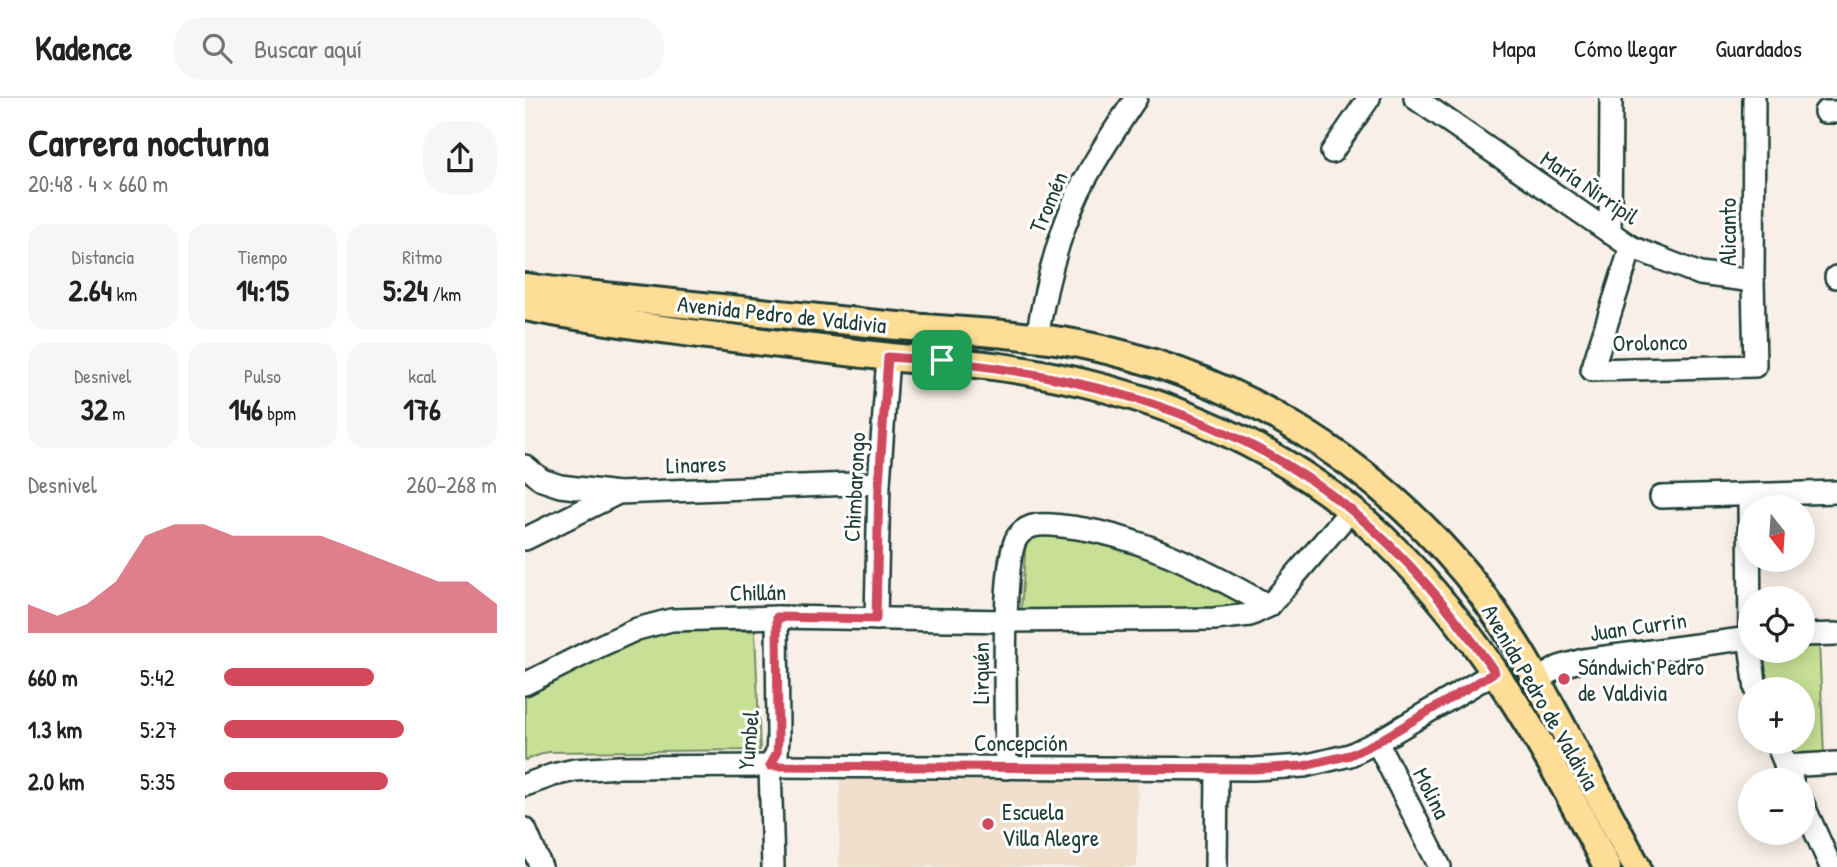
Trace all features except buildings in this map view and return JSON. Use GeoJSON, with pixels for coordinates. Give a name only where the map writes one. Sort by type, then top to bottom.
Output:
{"type":"FeatureCollection","features":[{"type":"Feature","properties":{"kind":"main road","name":"Avenida Pedro de Valdivia"},"geometry":{"type":"LineString","coordinates":[[525,286],[1077,343],[1193,376],[1266,409],[1338,454],[1374,481],[1439,543],[1468,577],[1495,613],[1537,680],[1637,867]]}},
{"type":"Feature","properties":{"kind":"main road","name":"Avenida Pedro de Valdivia"},"geometry":{"type":"LineString","coordinates":[[525,307],[592,320],[888,357],[942,360],[1049,376],[1150,403],[1230,433],[1290,466],[1351,510],[1382,537],[1418,575],[1469,635],[1495,672],[1560,779],[1607,867]]}},
{"type":"Feature","properties":{"kind":"main road"},"geometry":{"type":"LineString","coordinates":[[1037,338],[1045,356],[1061,369],[1100,388]]}},
{"type":"Feature","properties":{"kind":"street","name":"Tromén"},"geometry":{"type":"LineString","coordinates":[[1037,338],[1048,279],[1066,222],[1093,165],[1136,98]]}},
{"type":"Feature","properties":{"kind":"street"},"geometry":{"type":"LineString","coordinates":[[1332,152],[1369,98]]}},
{"type":"Feature","properties":{"kind":"street","name":"María Ñirripil"},"geometry":{"type":"LineString","coordinates":[[1415,98],[1439,105],[1631,247],[1700,274],[1753,281]]}},
{"type":"Feature","properties":{"kind":"street"},"geometry":{"type":"LineString","coordinates":[[1609,233],[1611,98]]}},
{"type":"Feature","properties":{"kind":"street","name":"Alicanto"},"geometry":{"type":"LineString","coordinates":[[1754,98],[1755,366]]}},
{"type":"Feature","properties":{"kind":"street","name":"Orolonco"},"geometry":{"type":"LineString","coordinates":[[1631,247],[1592,370],[1755,366]]}},
{"type":"Feature","properties":{"kind":"street","name":"Chimbarongo"},"geometry":{"type":"LineString","coordinates":[[876,619],[879,483],[888,357]]}},
{"type":"Feature","properties":{"kind":"street"},"geometry":{"type":"LineString","coordinates":[[525,466],[542,480],[560,486],[618,493]]}},
{"type":"Feature","properties":{"kind":"street","name":"Linares"},"geometry":{"type":"LineString","coordinates":[[525,539],[618,493],[879,483]]}},
{"type":"Feature","properties":{"kind":"street"},"geometry":{"type":"LineString","coordinates":[[1749,495],[1837,492]]}},
{"type":"Feature","properties":{"kind":"street"},"geometry":{"type":"LineString","coordinates":[[1661,496],[1738,495]]}},
{"type":"Feature","properties":{"kind":"street"},"geometry":{"type":"LineString","coordinates":[[1006,621],[1010,566],[1016,537],[1027,527],[1043,524],[1082,528],[1124,538],[1193,566],[1269,606],[1351,510]]}},
{"type":"Feature","properties":{"kind":"street","name":"Chillán"},"geometry":{"type":"LineString","coordinates":[[525,684],[638,629],[671,620],[777,617],[1006,621],[1214,619],[1250,615],[1269,606]]}},
{"type":"Feature","properties":{"kind":"street","name":"Yumbel"},"geometry":{"type":"LineString","coordinates":[[773,867],[770,766],[777,753],[778,738],[777,617]]}},
{"type":"Feature","properties":{"kind":"street","name":"Lirquén"},"geometry":{"type":"LineString","coordinates":[[1006,621],[1006,768]]}},
{"type":"Feature","properties":{"kind":"street"},"geometry":{"type":"LineString","coordinates":[[1815,635],[1837,634]]}},
{"type":"Feature","properties":{"kind":"street","name":"Juan Currin"},"geometry":{"type":"LineString","coordinates":[[1537,680],[1559,667],[1583,660],[1738,644]]}},
{"type":"Feature","properties":{"kind":"street","name":"Concepción"},"geometry":{"type":"LineString","coordinates":[[525,785],[553,775],[597,768],[770,766],[1254,769],[1304,766],[1350,755],[1377,742],[1495,672]]}},
{"type":"Feature","properties":{"kind":"street","name":"Molina"},"geometry":{"type":"LineString","coordinates":[[1377,742],[1440,867]]}},
{"type":"Feature","properties":{"kind":"street"},"geometry":{"type":"LineString","coordinates":[[1812,768],[1837,763]]}},
{"type":"Feature","properties":{"kind":"street"},"geometry":{"type":"LineString","coordinates":[[1216,867],[1217,769]]}},
{"type":"Feature","properties":{"kind":"street"},"geometry":{"type":"LineString","coordinates":[[525,829],[541,867]]}},
{"type":"Feature","properties":{"kind":"street"},"geometry":{"type":"LineString","coordinates":[[1815,831],[1831,867]]}},
{"type":"Feature","properties":{"kind":"shaded area","name":"Escuela Villa Alegre"},"geometry":{"type":"Polygon","coordinates":[[[840,779],[1138,780],[1137,867],[839,867],[840,779]]]}},
{"type":"Feature","properties":{"kind":"green space"},"geometry":{"type":"Polygon","coordinates":[[[1036,531],[1106,542],[1244,597],[1246,605],[1243,609],[1021,610],[1026,540],[1036,531]]]}},
{"type":"Feature","properties":{"kind":"green space"},"geometry":{"type":"Polygon","coordinates":[[[647,629],[755,631],[760,750],[548,752],[525,760],[525,688],[647,629]]]}},
{"type":"Feature","properties":{"kind":"green space"},"geometry":{"type":"Polygon","coordinates":[[[1815,642],[1819,642],[1824,755],[1789,756],[1788,754],[1815,754],[1815,677],[1762,677],[1761,663],[1815,663],[1815,642]]]}},
{"type":"Feature","properties":{"kind":"place","name":"Sándwich Pedro de Valdivia"},"geometry":{"type":"Point","coordinates":[1564,679]}},
{"type":"Feature","properties":{"kind":"place","name":"Escuela Villa Alegre"},"geometry":{"type":"Point","coordinates":[988,824]}},
{"type":"Feature","properties":{"kind":"route"},"geometry":{"type":"LineString","coordinates":[[888,357],[942,360],[1049,376],[1100,388],[1199,420],[1261,449],[1318,485],[1382,537],[1441,600],[1495,672],[1377,742],[1350,755],[1304,766],[1254,769],[770,766],[777,753],[778,738],[777,617],[876,619],[879,483],[888,357]]}}]}
